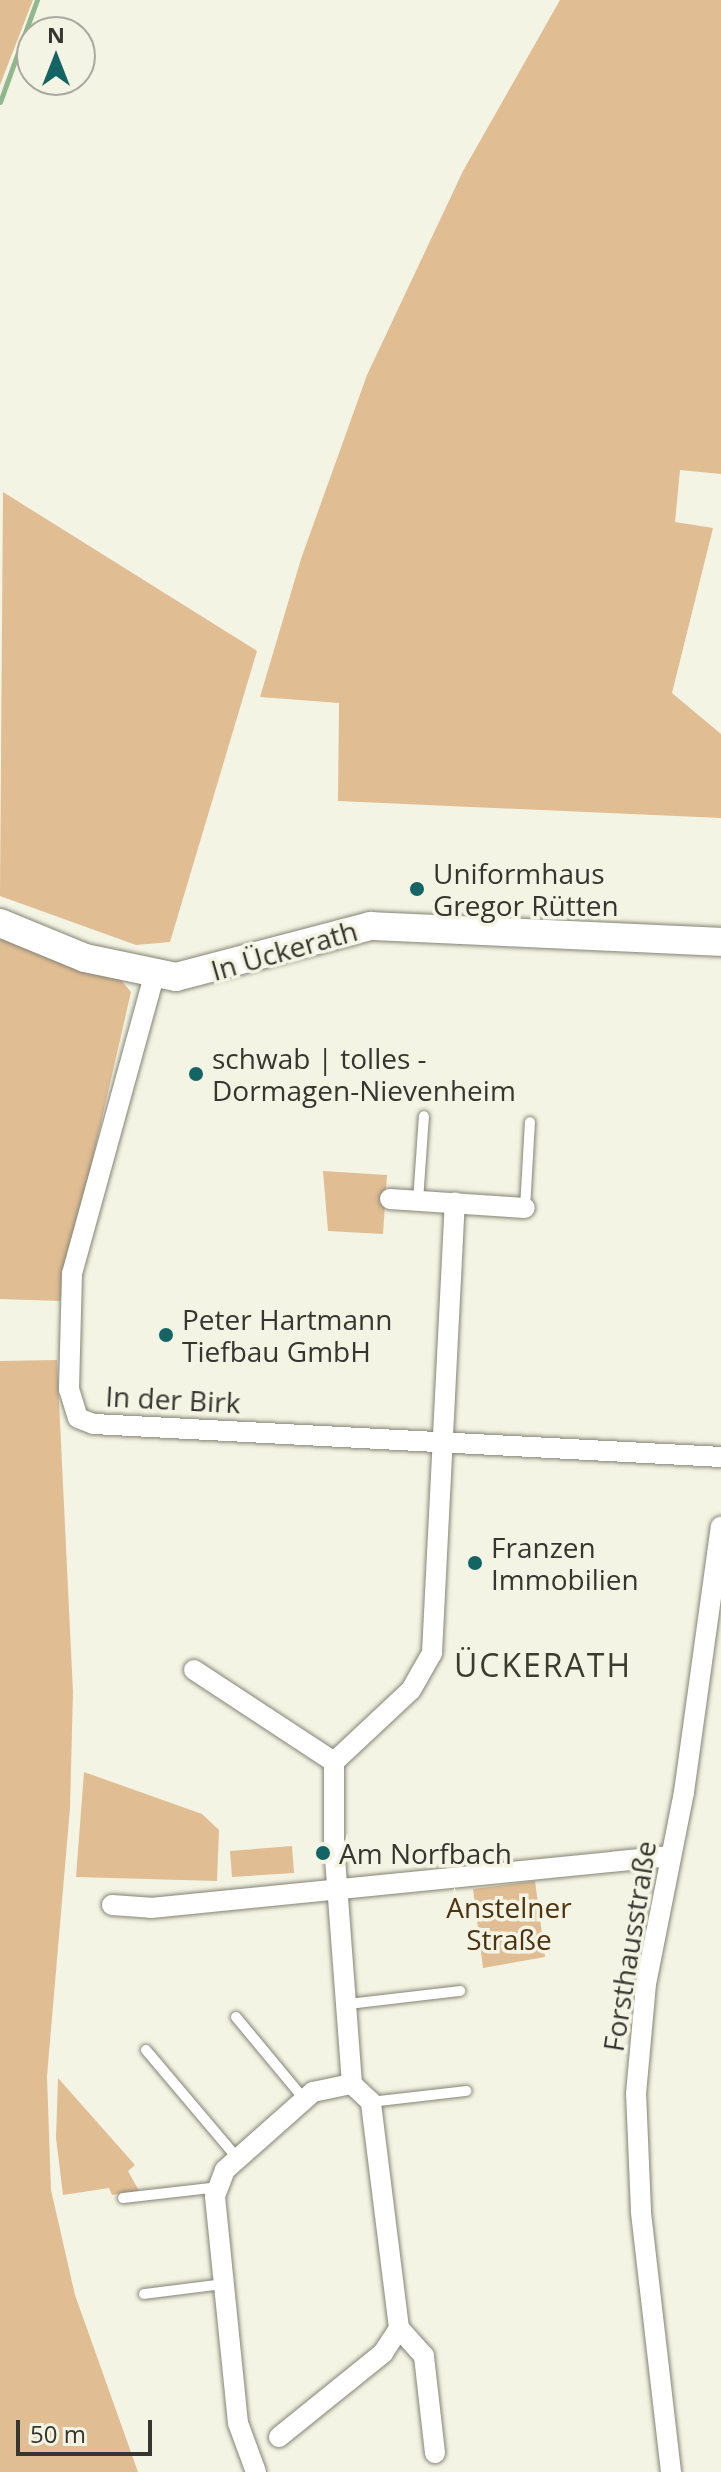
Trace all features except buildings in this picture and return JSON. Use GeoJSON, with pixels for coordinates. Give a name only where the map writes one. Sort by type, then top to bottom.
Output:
{"type":"FeatureCollection","features":[{"type":"Feature","properties":{"kind":"main road","name":"In Ückerath"},"geometry":{"type":"LineString","coordinates":[[0,923],[85,958],[154,976],[199,974],[371,926],[721,942]]}},
{"type":"Feature","properties":{"kind":"street","name":"In der Birk"},"geometry":{"type":"LineString","coordinates":[[154,976],[72,1274],[69,1389],[78,1418],[94,1424],[721,1457]]}},
{"type":"Feature","properties":{"kind":"street"},"geometry":{"type":"LineString","coordinates":[[390,1199],[525,1208]]}},
{"type":"Feature","properties":{"kind":"street"},"geometry":{"type":"LineString","coordinates":[[435,2453],[424,2356],[399,2328],[371,2102],[352,2084],[349,2004],[337,1889],[334,1762],[411,1690],[428,1666],[435,1635],[441,1441],[455,1203]]}},
{"type":"Feature","properties":{"kind":"street","name":"Forsthausstraße"},"geometry":{"type":"LineString","coordinates":[[671,2472],[641,2211],[636,2094],[646,1984],[670,1856],[721,1527]]}},
{"type":"Feature","properties":{"kind":"street"},"geometry":{"type":"LineString","coordinates":[[194,1670],[334,1762]]}},
{"type":"Feature","properties":{"kind":"street"},"geometry":{"type":"LineString","coordinates":[[112,1905],[151,1908],[670,1856]]}},
{"type":"Feature","properties":{"kind":"street"},"geometry":{"type":"LineString","coordinates":[[256,2472],[238,2423],[215,2223],[219,2187],[225,2170],[313,2092],[352,2084]]}},
{"type":"Feature","properties":{"kind":"street"},"geometry":{"type":"LineString","coordinates":[[279,2437],[383,2353],[399,2328]]}},
{"type":"Feature","properties":{"kind":"lane"},"geometry":{"type":"LineString","coordinates":[[418,1201],[424,1116]]}},
{"type":"Feature","properties":{"kind":"lane"},"geometry":{"type":"LineString","coordinates":[[525,1208],[530,1122]]}},
{"type":"Feature","properties":{"kind":"lane"},"geometry":{"type":"LineString","coordinates":[[349,2004],[460,1991]]}},
{"type":"Feature","properties":{"kind":"lane"},"geometry":{"type":"LineString","coordinates":[[236,2017],[304,2099]]}},
{"type":"Feature","properties":{"kind":"lane"},"geometry":{"type":"LineString","coordinates":[[146,2050],[238,2159]]}},
{"type":"Feature","properties":{"kind":"lane"},"geometry":{"type":"LineString","coordinates":[[371,2102],[466,2091]]}},
{"type":"Feature","properties":{"kind":"lane"},"geometry":{"type":"LineString","coordinates":[[123,2198],[219,2187]]}},
{"type":"Feature","properties":{"kind":"lane"},"geometry":{"type":"LineString","coordinates":[[144,2294],[223,2284]]}},
{"type":"Feature","properties":{"kind":"green space"},"geometry":{"type":"Polygon","coordinates":[[[0,0],[33,0],[27,16],[16,16],[16,44],[0,85],[0,0]]]}},
{"type":"Feature","properties":{"kind":"green space"},"geometry":{"type":"Polygon","coordinates":[[[560,0],[721,0],[721,474],[680,470],[675,522],[713,528],[672,693],[721,734],[721,818],[338,801],[339,703],[260,697],[301,559],[367,375],[463,171],[560,0]]]}},
{"type":"Feature","properties":{"kind":"green space"},"geometry":{"type":"Polygon","coordinates":[[[3,492],[257,651],[170,942],[136,945],[0,896],[3,492]]]}},
{"type":"Feature","properties":{"kind":"green space"},"geometry":{"type":"Polygon","coordinates":[[[0,933],[121,980],[131,992],[60,1301],[0,1299],[0,933]]]}},
{"type":"Feature","properties":{"kind":"green space"},"geometry":{"type":"Polygon","coordinates":[[[323,1171],[387,1175],[383,1234],[328,1231],[323,1171]]]}},
{"type":"Feature","properties":{"kind":"green space"},"geometry":{"type":"Polygon","coordinates":[[[57,1360],[73,1692],[70,1808],[47,2076],[51,2190],[75,2295],[138,2472],[0,2472],[0,1361],[57,1360]]]}},
{"type":"Feature","properties":{"kind":"green space"},"geometry":{"type":"Polygon","coordinates":[[[84,1772],[202,1814],[219,1830],[217,1881],[76,1877],[84,1772]]]}},
{"type":"Feature","properties":{"kind":"green space"},"geometry":{"type":"Polygon","coordinates":[[[292,1846],[294,1873],[232,1877],[230,1851],[292,1846]]]}},
{"type":"Feature","properties":{"kind":"green space","name":"Anstelner Straße"},"geometry":{"type":"Polygon","coordinates":[[[535,1881],[545,1957],[483,1968],[473,1889],[535,1881]]]}},
{"type":"Feature","properties":{"kind":"green space"},"geometry":{"type":"Polygon","coordinates":[[[58,2078],[135,2165],[128,2171],[139,2191],[112,2195],[109,2188],[63,2195],[56,2138],[58,2078]]]}},
{"type":"Feature","properties":{"kind":"waterway"},"geometry":{"type":"LineString","coordinates":[[0,102],[37,0]]}},
{"type":"Feature","properties":{"kind":"place","name":"Uniformhaus Gregor Rütten"},"geometry":{"type":"Point","coordinates":[417,889]}},
{"type":"Feature","properties":{"kind":"place","name":"schwab | tolles - Dormagen-Nievenheim"},"geometry":{"type":"Point","coordinates":[196,1074]}},
{"type":"Feature","properties":{"kind":"place","name":"Peter Hartmann Tiefbau GmbH"},"geometry":{"type":"Point","coordinates":[166,1335]}},
{"type":"Feature","properties":{"kind":"place","name":"Franzen Immobilien"},"geometry":{"type":"Point","coordinates":[475,1563]}},
{"type":"Feature","properties":{"kind":"place","name":"Am Norfbach"},"geometry":{"type":"Point","coordinates":[323,1853]}},
{"type":"Feature","properties":{"kind":"district","name":"ÜCKERATH"},"geometry":{"type":"Point","coordinates":[543,1665]}}]}
